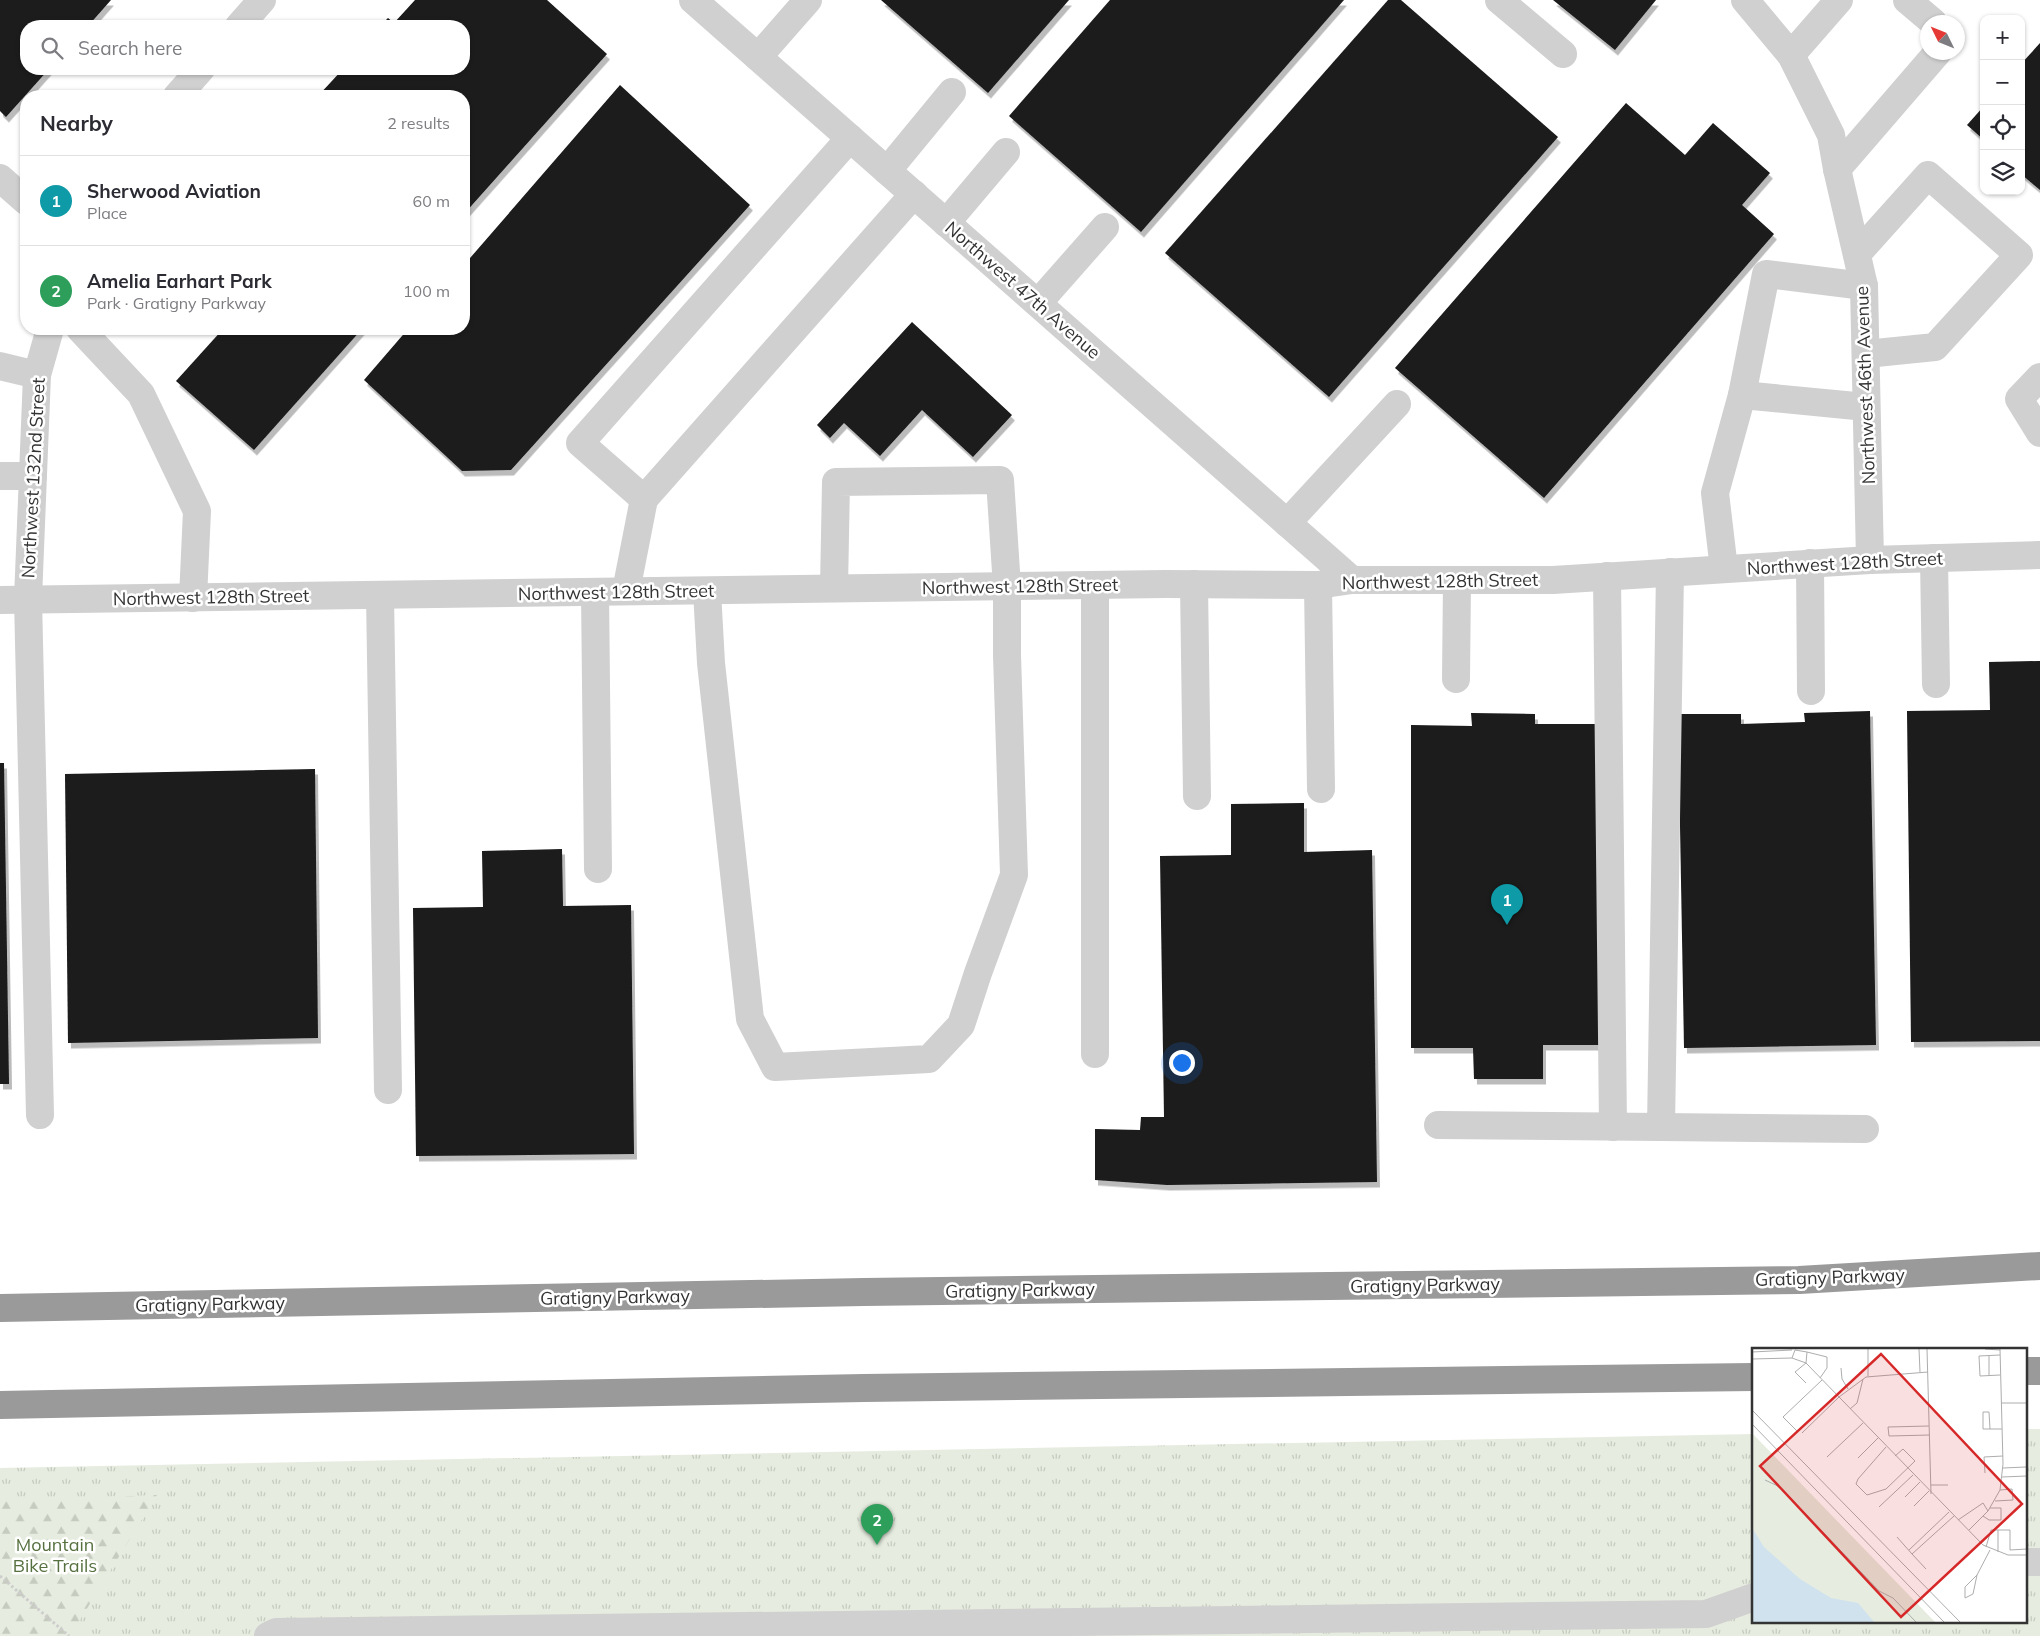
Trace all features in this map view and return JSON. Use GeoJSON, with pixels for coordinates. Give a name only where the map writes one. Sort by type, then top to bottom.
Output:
{"type":"FeatureCollection","features":[{"type":"Feature","properties":{"kind":"highway","name":"Gratigny Parkway"},"geometry":{"type":"LineString","coordinates":[[0,1308],[864,1292],[1799,1280],[2040,1266]]}},
{"type":"Feature","properties":{"kind":"highway"},"geometry":{"type":"LineString","coordinates":[[0,1405],[864,1388],[1752,1377]]}},
{"type":"Feature","properties":{"kind":"street"},"geometry":{"type":"LineString","coordinates":[[244,20],[262,0]]}},
{"type":"Feature","properties":{"kind":"street","name":"Northwest 47th Avenue"},"geometry":{"type":"LineString","coordinates":[[693,0],[1352,580]]}},
{"type":"Feature","properties":{"kind":"street"},"geometry":{"type":"LineString","coordinates":[[758,57],[808,0]]}},
{"type":"Feature","properties":{"kind":"street"},"geometry":{"type":"LineString","coordinates":[[1499,0],[1563,54]]}},
{"type":"Feature","properties":{"kind":"street","name":"Northwest 46th Avenue"},"geometry":{"type":"LineString","coordinates":[[1745,0],[1790,55],[1831,135],[1864,286],[1870,560]]}},
{"type":"Feature","properties":{"kind":"street"},"geometry":{"type":"LineString","coordinates":[[1790,55],[1839,0]]}},
{"type":"Feature","properties":{"kind":"street"},"geometry":{"type":"LineString","coordinates":[[1907,0],[1925,15]]}},
{"type":"Feature","properties":{"kind":"street"},"geometry":{"type":"LineString","coordinates":[[1837,169],[1931,60]]}},
{"type":"Feature","properties":{"kind":"street"},"geometry":{"type":"LineString","coordinates":[[183,90],[196,75]]}},
{"type":"Feature","properties":{"kind":"street"},"geometry":{"type":"LineString","coordinates":[[887,171],[952,92]]}},
{"type":"Feature","properties":{"kind":"street"},"geometry":{"type":"LineString","coordinates":[[644,499],[580,442],[850,138]]}},
{"type":"Feature","properties":{"kind":"street"},"geometry":{"type":"LineString","coordinates":[[946,223],[1006,152]]}},
{"type":"Feature","properties":{"kind":"street"},"geometry":{"type":"LineString","coordinates":[[1857,254],[1928,175],[2019,255],[1935,346],[1866,354]]}},
{"type":"Feature","properties":{"kind":"street"},"geometry":{"type":"LineString","coordinates":[[0,178],[20,196]]}},
{"type":"Feature","properties":{"kind":"street"},"geometry":{"type":"LineString","coordinates":[[626,591],[644,499],[914,194]]}},
{"type":"Feature","properties":{"kind":"street"},"geometry":{"type":"LineString","coordinates":[[1038,303],[1105,227]]}},
{"type":"Feature","properties":{"kind":"street"},"geometry":{"type":"LineString","coordinates":[[1724,569],[1714,493],[1742,395],[1766,274],[1864,286]]}},
{"type":"Feature","properties":{"kind":"street","name":"Northwest 132nd Street"},"geometry":{"type":"LineString","coordinates":[[40,1115],[28,599],[37,375],[48,335]]}},
{"type":"Feature","properties":{"kind":"street"},"geometry":{"type":"LineString","coordinates":[[86,335],[141,394],[197,511],[193,598]]}},
{"type":"Feature","properties":{"kind":"street"},"geometry":{"type":"LineString","coordinates":[[0,366],[37,375]]}},
{"type":"Feature","properties":{"kind":"street"},"geometry":{"type":"LineString","coordinates":[[2040,377],[2019,399],[2040,433]]}},
{"type":"Feature","properties":{"kind":"street"},"geometry":{"type":"LineString","coordinates":[[1742,395],[1866,407]]}},
{"type":"Feature","properties":{"kind":"street"},"geometry":{"type":"LineString","coordinates":[[1287,523],[1397,404]]}},
{"type":"Feature","properties":{"kind":"street"},"geometry":{"type":"LineString","coordinates":[[0,476],[33,476]]}},
{"type":"Feature","properties":{"kind":"street"},"geometry":{"type":"LineString","coordinates":[[707,591],[711,663],[750,1018],[775,1067],[929,1059],[961,1025],[1014,875],[1006,587],[1000,480],[836,482],[834,588]]}},
{"type":"Feature","properties":{"kind":"street","name":"Northwest 128th Street"},"geometry":{"type":"LineString","coordinates":[[0,600],[1095,585],[1318,585],[1352,580],[1553,580],[1810,563],[2040,555]]}},
{"type":"Feature","properties":{"kind":"street"},"geometry":{"type":"LineString","coordinates":[[1934,558],[1936,684]]}},
{"type":"Feature","properties":{"kind":"street"},"geometry":{"type":"LineString","coordinates":[[1810,563],[1810,691]]}},
{"type":"Feature","properties":{"kind":"street"},"geometry":{"type":"LineString","coordinates":[[1661,1127],[1670,572]]}},
{"type":"Feature","properties":{"kind":"street"},"geometry":{"type":"LineString","coordinates":[[1608,576],[1613,1127]]}},
{"type":"Feature","properties":{"kind":"street"},"geometry":{"type":"LineString","coordinates":[[1456,679],[1457,580]]}},
{"type":"Feature","properties":{"kind":"street"},"geometry":{"type":"LineString","coordinates":[[1194,584],[1197,796]]}},
{"type":"Feature","properties":{"kind":"street"},"geometry":{"type":"LineString","coordinates":[[1095,585],[1095,1054]]}},
{"type":"Feature","properties":{"kind":"street"},"geometry":{"type":"LineString","coordinates":[[1318,585],[1322,789]]}},
{"type":"Feature","properties":{"kind":"street"},"geometry":{"type":"LineString","coordinates":[[595,592],[598,869]]}},
{"type":"Feature","properties":{"kind":"street"},"geometry":{"type":"LineString","coordinates":[[380,595],[388,1090]]}},
{"type":"Feature","properties":{"kind":"street"},"geometry":{"type":"LineString","coordinates":[[1438,1125],[1865,1128]]}},
{"type":"Feature","properties":{"kind":"street"},"geometry":{"type":"LineString","coordinates":[[268,1636],[276,1632],[1706,1614],[1752,1598]]}},
{"type":"Feature","properties":{"kind":"path"},"geometry":{"type":"LineString","coordinates":[[0,1576],[68,1636]]}},
{"type":"Feature","properties":{"kind":"green space"},"geometry":{"type":"Polygon","coordinates":[[[2028,1429],[2040,1429],[2040,1636],[0,1636],[0,1468],[1752,1434],[1752,1624],[2028,1624],[2028,1429]]]}},
{"type":"Feature","properties":{"kind":"green space","name":"Mountain Bike Trails"},"geometry":{"type":"Polygon","coordinates":[[[157,1495],[70,1636],[0,1636],[0,1501],[157,1495]]]}},
{"type":"Feature","properties":{"kind":"building"},"geometry":{"type":"Polygon","coordinates":[[[0,0],[111,0],[93,20],[20,20],[20,75],[44,75],[30,90],[20,90],[20,101],[6,117],[0,111],[0,0]]]}},
{"type":"Feature","properties":{"kind":"building"},"geometry":{"type":"Polygon","coordinates":[[[415,0],[547,0],[607,54],[470,207],[470,90],[324,90],[337,75],[470,75],[470,20],[397,20],[415,0]]]}},
{"type":"Feature","properties":{"kind":"building"},"geometry":{"type":"Polygon","coordinates":[[[881,0],[1069,0],[988,93],[881,0]]]}},
{"type":"Feature","properties":{"kind":"building"},"geometry":{"type":"Polygon","coordinates":[[[1110,0],[1344,0],[1141,232],[1009,116],[1110,0]]]}},
{"type":"Feature","properties":{"kind":"building"},"geometry":{"type":"Polygon","coordinates":[[[1388,0],[1401,0],[1558,137],[1329,397],[1165,253],[1388,0]]]}},
{"type":"Feature","properties":{"kind":"building"},"geometry":{"type":"Polygon","coordinates":[[[1553,0],[1656,0],[1615,50],[1553,0]]]}},
{"type":"Feature","properties":{"kind":"building"},"geometry":{"type":"Polygon","coordinates":[[[2040,43],[2040,190],[2025,177],[2025,60],[2040,43]]]}},
{"type":"Feature","properties":{"kind":"building"},"geometry":{"type":"Polygon","coordinates":[[[620,85],[750,205],[511,470],[462,471],[364,380],[403,335],[470,335],[470,258],[620,85]]]}},
{"type":"Feature","properties":{"kind":"building"},"geometry":{"type":"Polygon","coordinates":[[[1626,103],[1685,155],[1713,123],[1770,173],[1742,205],[1774,234],[1544,498],[1395,368],[1626,103]]]}},
{"type":"Feature","properties":{"kind":"building"},"geometry":{"type":"Polygon","coordinates":[[[1980,110],[1980,136],[1967,125],[1980,110]]]}},
{"type":"Feature","properties":{"kind":"building"},"geometry":{"type":"Polygon","coordinates":[[[912,322],[1012,415],[973,457],[922,410],[880,456],[844,423],[830,438],[817,425],[912,322]]]}},
{"type":"Feature","properties":{"kind":"building"},"geometry":{"type":"Polygon","coordinates":[[[218,335],[357,335],[254,450],[176,381],[218,335]]]}},
{"type":"Feature","properties":{"kind":"building"},"geometry":{"type":"Polygon","coordinates":[[[2040,661],[2040,1041],[1911,1042],[1907,711],[1990,710],[1989,662],[2040,661]]]}},
{"type":"Feature","properties":{"kind":"building"},"geometry":{"type":"Polygon","coordinates":[[[1870,711],[1876,1045],[1684,1048],[1678,714],[1741,714],[1741,724],[1805,722],[1804,713],[1870,711]]]}},
{"type":"Feature","properties":{"kind":"building"},"geometry":{"type":"Polygon","coordinates":[[[1471,713],[1535,714],[1535,724],[1602,724],[1602,1045],[1543,1045],[1543,1079],[1474,1079],[1473,1048],[1411,1048],[1411,725],[1472,726],[1471,713]]]}},
{"type":"Feature","properties":{"kind":"building"},"geometry":{"type":"Polygon","coordinates":[[[0,763],[4,763],[9,1084],[0,1084],[0,763]]]}},
{"type":"Feature","properties":{"kind":"building"},"geometry":{"type":"Polygon","coordinates":[[[315,769],[318,1038],[68,1043],[65,774],[315,769]]]}},
{"type":"Feature","properties":{"kind":"building"},"geometry":{"type":"Polygon","coordinates":[[[1304,803],[1304,852],[1372,850],[1377,1182],[1167,1185],[1095,1180],[1095,1129],[1140,1130],[1141,1117],[1164,1117],[1160,856],[1231,855],[1231,804],[1304,803]]]}},
{"type":"Feature","properties":{"kind":"building"},"geometry":{"type":"Polygon","coordinates":[[[562,849],[563,906],[631,905],[634,1154],[416,1156],[413,908],[483,907],[482,851],[562,849]]]}},
{"type":"Feature","properties":{"kind":"place","name":"Sherwood Aviation"},"geometry":{"type":"Point","coordinates":[1507,925]}},
{"type":"Feature","properties":{"kind":"place","name":"Amelia Earhart Park"},"geometry":{"type":"Point","coordinates":[877,1545]}}]}
